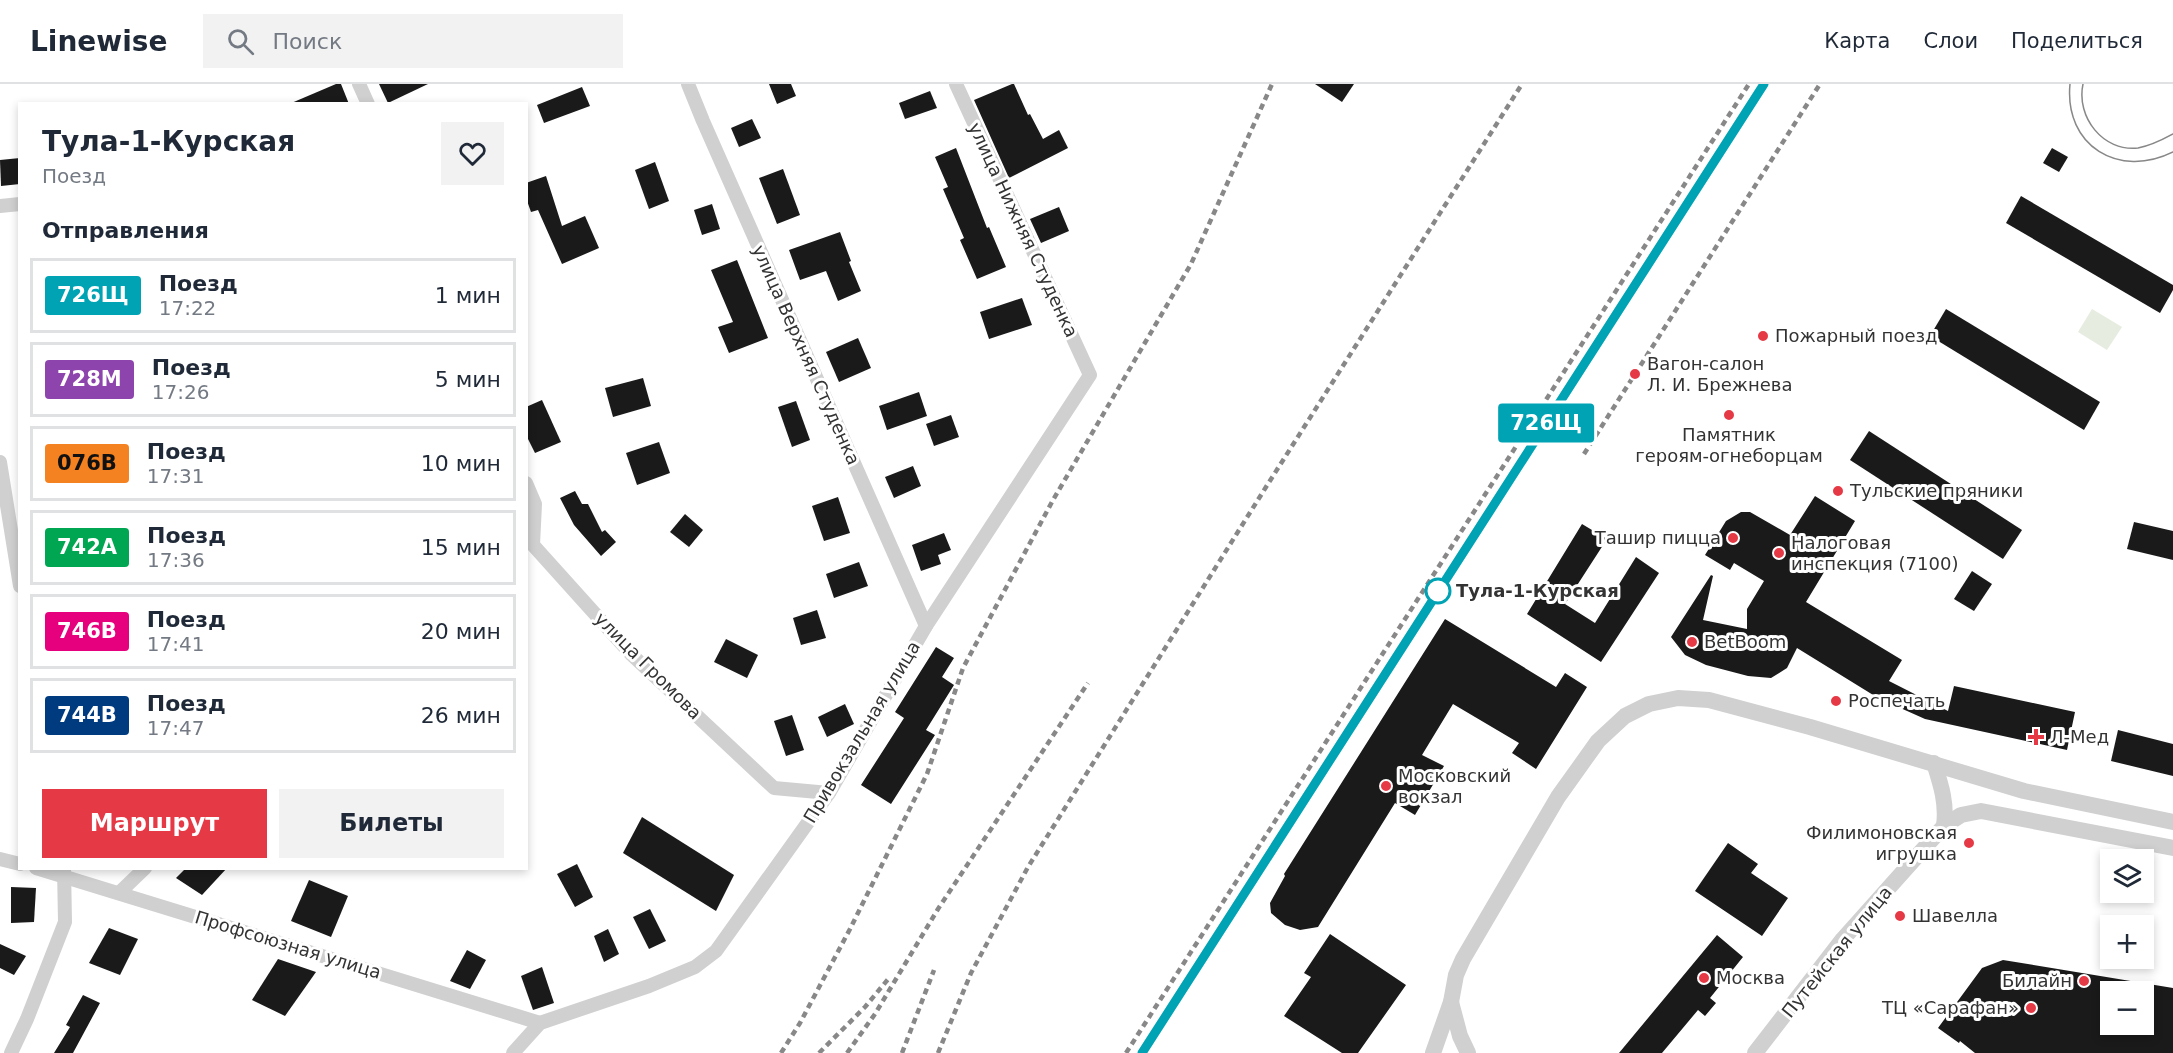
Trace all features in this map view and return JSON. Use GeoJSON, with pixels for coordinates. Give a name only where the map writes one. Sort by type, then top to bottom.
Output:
{"type":"FeatureCollection","features":[{"type":"Feature","properties":{"kind":"street"},"geometry":{"type":"LineString","coordinates":[[359,84],[367,102]]}},
{"type":"Feature","properties":{"kind":"street","name":"улица Верхняя Cтуденка"},"geometry":{"type":"LineString","coordinates":[[688,84],[926,626]]}},
{"type":"Feature","properties":{"kind":"street","name":"улица Нижняя Cтуденкa"},"geometry":{"type":"LineString","coordinates":[[956,84],[1090,375]]}},
{"type":"Feature","properties":{"kind":"street"},"geometry":{"type":"LineString","coordinates":[[0,206],[18,204]]}},
{"type":"Feature","properties":{"kind":"street","name":"Привокзальная улица"},"geometry":{"type":"LineString","coordinates":[[513,1053],[540,1023],[649,986],[695,967],[716,951],[829,793],[926,626],[1090,375]]}},
{"type":"Feature","properties":{"kind":"street"},"geometry":{"type":"LineString","coordinates":[[0,462],[18,574]]}},
{"type":"Feature","properties":{"kind":"street","name":"улица Громова"},"geometry":{"type":"LineString","coordinates":[[528,488],[535,504],[530,547],[632,655],[774,788],[829,793]]}},
{"type":"Feature","properties":{"kind":"street"},"geometry":{"type":"LineString","coordinates":[[1433,1053],[1451,1002],[1456,975],[1463,959],[1558,797],[1598,741],[1625,716],[1648,705],[1678,698],[1709,700],[1934,763],[2024,791],[2173,822]]}},
{"type":"Feature","properties":{"kind":"street"},"geometry":{"type":"LineString","coordinates":[[1934,763],[1944,795],[1946,811],[1944,826]]}},
{"type":"Feature","properties":{"kind":"street"},"geometry":{"type":"LineString","coordinates":[[1944,826],[1961,815],[1981,811],[2173,848]]}},
{"type":"Feature","properties":{"kind":"street","name":"Путейская улица"},"geometry":{"type":"LineString","coordinates":[[1755,1053],[1843,939],[1944,826]]}},
{"type":"Feature","properties":{"kind":"street"},"geometry":{"type":"LineString","coordinates":[[0,859],[18,864]]}},
{"type":"Feature","properties":{"kind":"street"},"geometry":{"type":"LineString","coordinates":[[119,893],[143,870]]}},
{"type":"Feature","properties":{"kind":"street"},"geometry":{"type":"LineString","coordinates":[[10,1053],[27,1019],[65,922],[65,872]]}},
{"type":"Feature","properties":{"kind":"street","name":"Профсоюзная улица"},"geometry":{"type":"LineString","coordinates":[[65,872],[119,893],[540,1023]]}},
{"type":"Feature","properties":{"kind":"street"},"geometry":{"type":"LineString","coordinates":[[1451,1002],[1460,1036],[1468,1053]]}},
{"type":"Feature","properties":{"kind":"shaded area"},"geometry":{"type":"Polygon","coordinates":[[[2092,309],[2122,327],[2107,350],[2078,332],[2092,309]]]}},
{"type":"Feature","properties":{"kind":"building"},"geometry":{"type":"Polygon","coordinates":[[[341,84],[348,102],[294,102],[341,84]]]}},
{"type":"Feature","properties":{"kind":"building"},"geometry":{"type":"Polygon","coordinates":[[[379,84],[428,84],[390,102],[388,102],[379,84]]]}},
{"type":"Feature","properties":{"kind":"building"},"geometry":{"type":"Polygon","coordinates":[[[769,84],[791,84],[796,96],[777,104],[769,84]]]}},
{"type":"Feature","properties":{"kind":"building"},"geometry":{"type":"Polygon","coordinates":[[[1012,84],[1043,139],[1059,130],[1068,148],[1009,178],[974,100],[1012,84]]]}},
{"type":"Feature","properties":{"kind":"building"},"geometry":{"type":"Polygon","coordinates":[[[1315,84],[1354,84],[1342,102],[1315,84]]]}},
{"type":"Feature","properties":{"kind":"building"},"geometry":{"type":"Polygon","coordinates":[[[582,87],[590,106],[544,123],[537,105],[582,87]]]}},
{"type":"Feature","properties":{"kind":"building"},"geometry":{"type":"Polygon","coordinates":[[[930,91],[937,108],[905,119],[899,103],[930,91]]]}},
{"type":"Feature","properties":{"kind":"building"},"geometry":{"type":"Polygon","coordinates":[[[752,119],[761,138],[739,147],[731,128],[752,119]]]}},
{"type":"Feature","properties":{"kind":"building"},"geometry":{"type":"Polygon","coordinates":[[[956,148],[987,228],[989,227],[1006,267],[977,279],[960,240],[964,238],[943,189],[948,187],[935,157],[956,148]]]}},
{"type":"Feature","properties":{"kind":"building"},"geometry":{"type":"Polygon","coordinates":[[[2052,148],[2068,157],[2059,172],[2043,163],[2052,148]]]}},
{"type":"Feature","properties":{"kind":"building"},"geometry":{"type":"Polygon","coordinates":[[[18,158],[18,184],[1,186],[0,160],[18,158]]]}},
{"type":"Feature","properties":{"kind":"building"},"geometry":{"type":"Polygon","coordinates":[[[655,162],[669,201],[649,209],[635,170],[655,162]]]}},
{"type":"Feature","properties":{"kind":"building"},"geometry":{"type":"Polygon","coordinates":[[[783,169],[800,215],[777,224],[759,178],[783,169]]]}},
{"type":"Feature","properties":{"kind":"building"},"geometry":{"type":"Polygon","coordinates":[[[546,176],[562,226],[585,216],[599,248],[562,264],[538,210],[531,212],[528,204],[528,182],[546,176]]]}},
{"type":"Feature","properties":{"kind":"building"},"geometry":{"type":"Polygon","coordinates":[[[2021,196],[2173,285],[2173,290],[2160,313],[2006,223],[2021,196]]]}},
{"type":"Feature","properties":{"kind":"building"},"geometry":{"type":"Polygon","coordinates":[[[712,204],[720,229],[702,235],[694,210],[712,204]]]}},
{"type":"Feature","properties":{"kind":"building"},"geometry":{"type":"Polygon","coordinates":[[[1059,207],[1069,231],[1041,243],[1030,219],[1059,207]]]}},
{"type":"Feature","properties":{"kind":"building"},"geometry":{"type":"Polygon","coordinates":[[[840,232],[861,291],[838,301],[826,271],[800,280],[789,250],[840,232]]]}},
{"type":"Feature","properties":{"kind":"building"},"geometry":{"type":"Polygon","coordinates":[[[737,260],[768,338],[729,353],[718,327],[733,322],[711,270],[737,260]]]}},
{"type":"Feature","properties":{"kind":"building"},"geometry":{"type":"Polygon","coordinates":[[[1022,298],[1032,325],[989,339],[980,312],[1022,298]]]}},
{"type":"Feature","properties":{"kind":"building"},"geometry":{"type":"Polygon","coordinates":[[[1946,309],[2100,402],[2084,430],[1930,336],[1946,309]]]}},
{"type":"Feature","properties":{"kind":"building"},"geometry":{"type":"Polygon","coordinates":[[[858,338],[871,368],[839,382],[826,352],[858,338]]]}},
{"type":"Feature","properties":{"kind":"building"},"geometry":{"type":"Polygon","coordinates":[[[643,378],[651,406],[613,417],[605,388],[643,378]]]}},
{"type":"Feature","properties":{"kind":"building"},"geometry":{"type":"Polygon","coordinates":[[[919,392],[927,416],[887,430],[879,406],[919,392]]]}},
{"type":"Feature","properties":{"kind":"building"},"geometry":{"type":"Polygon","coordinates":[[[542,400],[561,442],[535,453],[528,439],[528,406],[542,400]]]}},
{"type":"Feature","properties":{"kind":"building"},"geometry":{"type":"Polygon","coordinates":[[[796,401],[810,440],[792,447],[778,407],[796,401]]]}},
{"type":"Feature","properties":{"kind":"building"},"geometry":{"type":"Polygon","coordinates":[[[951,415],[959,437],[934,446],[926,424],[951,415]]]}},
{"type":"Feature","properties":{"kind":"building"},"geometry":{"type":"Polygon","coordinates":[[[1869,431],[2022,530],[2003,559],[1850,460],[1869,431]]]}},
{"type":"Feature","properties":{"kind":"building"},"geometry":{"type":"Polygon","coordinates":[[[659,442],[670,473],[637,485],[626,453],[659,442]]]}},
{"type":"Feature","properties":{"kind":"building"},"geometry":{"type":"Polygon","coordinates":[[[913,466],[921,486],[894,498],[885,477],[913,466]]]}},
{"type":"Feature","properties":{"kind":"building"},"geometry":{"type":"Polygon","coordinates":[[[575,491],[582,504],[588,504],[602,532],[605,530],[616,542],[601,556],[574,525],[560,498],[575,491]]]}},
{"type":"Feature","properties":{"kind":"building"},"geometry":{"type":"Polygon","coordinates":[[[1815,496],[1855,521],[1806,602],[1902,660],[1889,681],[1948,711],[1954,686],[2075,712],[2067,750],[1925,719],[1878,698],[1797,648],[1787,668],[1771,678],[1748,676],[1706,665],[1685,655],[1671,637],[1711,575],[1713,576],[1703,620],[1747,629],[1747,609],[1764,581],[1734,563],[1730,570],[1705,555],[1726,521],[1741,512],[1750,512],[1790,535],[1815,496]]]}},
{"type":"Feature","properties":{"kind":"building"},"geometry":{"type":"Polygon","coordinates":[[[838,497],[850,533],[824,541],[812,506],[838,497]]]}},
{"type":"Feature","properties":{"kind":"building"},"geometry":{"type":"Polygon","coordinates":[[[685,514],[703,530],[689,547],[670,532],[685,514]]]}},
{"type":"Feature","properties":{"kind":"building"},"geometry":{"type":"Polygon","coordinates":[[[2134,522],[2173,531],[2173,560],[2127,549],[2134,522]]]}},
{"type":"Feature","properties":{"kind":"building"},"geometry":{"type":"Polygon","coordinates":[[[1582,524],[1607,539],[1565,604],[1595,623],[1636,557],[1659,573],[1601,662],[1527,614],[1582,524]]]}},
{"type":"Feature","properties":{"kind":"building"},"geometry":{"type":"Polygon","coordinates":[[[944,533],[951,550],[938,555],[941,564],[921,571],[912,545],[944,533]]]}},
{"type":"Feature","properties":{"kind":"building"},"geometry":{"type":"Polygon","coordinates":[[[859,562],[868,586],[834,598],[826,574],[859,562]]]}},
{"type":"Feature","properties":{"kind":"building"},"geometry":{"type":"Polygon","coordinates":[[[1972,571],[1992,584],[1974,611],[1954,599],[1972,571]]]}},
{"type":"Feature","properties":{"kind":"building"},"geometry":{"type":"Polygon","coordinates":[[[817,610],[826,638],[801,645],[793,618],[817,610]]]}},
{"type":"Feature","properties":{"kind":"building","name":"Московский вокзал"},"geometry":{"type":"Polygon","coordinates":[[[1445,619],[1556,687],[1565,673],[1587,687],[1536,769],[1512,753],[1519,743],[1453,704],[1422,755],[1444,766],[1415,815],[1395,803],[1318,927],[1300,930],[1285,925],[1271,913],[1270,903],[1284,874],[1445,619]]]}},
{"type":"Feature","properties":{"kind":"building"},"geometry":{"type":"Polygon","coordinates":[[[726,639],[758,655],[747,678],[714,662],[726,639]]]}},
{"type":"Feature","properties":{"kind":"building"},"geometry":{"type":"Polygon","coordinates":[[[936,647],[954,658],[942,677],[954,685],[926,730],[935,735],[891,804],[861,785],[904,718],[895,712],[936,647]]]}},
{"type":"Feature","properties":{"kind":"building"},"geometry":{"type":"Polygon","coordinates":[[[845,704],[854,724],[827,737],[818,717],[845,704]]]}},
{"type":"Feature","properties":{"kind":"building"},"geometry":{"type":"Polygon","coordinates":[[[792,715],[804,750],[786,756],[774,721],[792,715]]]}},
{"type":"Feature","properties":{"kind":"building"},"geometry":{"type":"Polygon","coordinates":[[[2118,730],[2173,744],[2173,776],[2111,761],[2118,730]]]}},
{"type":"Feature","properties":{"kind":"building"},"geometry":{"type":"Polygon","coordinates":[[[642,817],[734,875],[716,911],[623,853],[642,817]]]}},
{"type":"Feature","properties":{"kind":"building"},"geometry":{"type":"Polygon","coordinates":[[[1728,843],[1758,864],[1751,873],[1788,898],[1762,936],[1695,891],[1728,843]]]}},
{"type":"Feature","properties":{"kind":"building"},"geometry":{"type":"Polygon","coordinates":[[[577,864],[593,897],[575,907],[557,874],[577,864]]]}},
{"type":"Feature","properties":{"kind":"building"},"geometry":{"type":"Polygon","coordinates":[[[184,870],[225,870],[202,895],[176,878],[184,870]]]}},
{"type":"Feature","properties":{"kind":"building"},"geometry":{"type":"Polygon","coordinates":[[[309,880],[348,896],[331,937],[291,921],[309,880]]]}},
{"type":"Feature","properties":{"kind":"building"},"geometry":{"type":"Polygon","coordinates":[[[11,887],[36,888],[34,922],[11,923],[11,887]]]}},
{"type":"Feature","properties":{"kind":"building"},"geometry":{"type":"Polygon","coordinates":[[[650,909],[666,941],[649,949],[633,917],[650,909]]]}},
{"type":"Feature","properties":{"kind":"building"},"geometry":{"type":"Polygon","coordinates":[[[109,928],[138,939],[120,975],[89,963],[109,928]]]}},
{"type":"Feature","properties":{"kind":"building"},"geometry":{"type":"Polygon","coordinates":[[[608,929],[619,954],[604,962],[594,936],[608,929]]]}},
{"type":"Feature","properties":{"kind":"building"},"geometry":{"type":"Polygon","coordinates":[[[1330,934],[1406,985],[1358,1053],[1342,1053],[1284,1016],[1311,977],[1304,973],[1330,934]]]}},
{"type":"Feature","properties":{"kind":"building","name":"Москва"},"geometry":{"type":"Polygon","coordinates":[[[1717,935],[1743,957],[1710,998],[1716,1003],[1705,1016],[1698,1010],[1662,1053],[1619,1053],[1717,935]]]}},
{"type":"Feature","properties":{"kind":"building"},"geometry":{"type":"Polygon","coordinates":[[[0,944],[26,956],[14,975],[0,968],[0,944]]]}},
{"type":"Feature","properties":{"kind":"building"},"geometry":{"type":"Polygon","coordinates":[[[467,950],[486,960],[470,989],[450,981],[467,950]]]}},
{"type":"Feature","properties":{"kind":"building"},"geometry":{"type":"Polygon","coordinates":[[[278,959],[316,972],[285,1016],[252,1000],[278,959]]]}},
{"type":"Feature","properties":{"kind":"building","name":"ТЦ «Сарафан»"},"geometry":{"type":"Polygon","coordinates":[[[2003,960],[2130,981],[2100,981],[2100,1035],[2154,1035],[2154,985],[2173,988],[2173,1053],[1975,1053],[1938,1028],[1982,968],[2003,960]]]}},
{"type":"Feature","properties":{"kind":"building"},"geometry":{"type":"Polygon","coordinates":[[[542,967],[554,1003],[533,1010],[521,976],[542,967]]]}},
{"type":"Feature","properties":{"kind":"building"},"geometry":{"type":"Polygon","coordinates":[[[83,995],[100,1003],[73,1053],[54,1053],[70,1027],[66,1025],[83,995]]]}},
{"type":"Feature","properties":{"kind":"tram line"},"geometry":{"type":"LineString","coordinates":[[2070,84],[2070,106],[2076,125],[2086,140],[2099,151],[2115,159],[2133,161],[2153,159],[2173,152]]}},
{"type":"Feature","properties":{"kind":"tram line"},"geometry":{"type":"LineString","coordinates":[[2083,84],[2082,96],[2088,120],[2103,138],[2125,148],[2138,148],[2173,134]]}},
{"type":"Feature","properties":{"kind":"railway"},"geometry":{"type":"LineString","coordinates":[[781,1053],[800,1023],[850,929],[927,774],[963,668],[1053,500],[1191,264],[1272,84]]}},
{"type":"Feature","properties":{"kind":"railway"},"geometry":{"type":"LineString","coordinates":[[938,1053],[971,973],[1028,867],[1522,84]]}},
{"type":"Feature","properties":{"kind":"railway"},"geometry":{"type":"LineString","coordinates":[[1126,1053],[1749,84]]}},
{"type":"Feature","properties":{"kind":"railway"},"geometry":{"type":"LineString","coordinates":[[1142,1053],[1764,84]]}},
{"type":"Feature","properties":{"kind":"railway"},"geometry":{"type":"LineString","coordinates":[[1584,454],[1820,84]]}},
{"type":"Feature","properties":{"kind":"railway"},"geometry":{"type":"LineString","coordinates":[[847,1053],[875,1014],[938,909],[1088,683]]}},
{"type":"Feature","properties":{"kind":"railway"},"geometry":{"type":"LineString","coordinates":[[902,1053],[934,970]]}},
{"type":"Feature","properties":{"kind":"railway"},"geometry":{"type":"LineString","coordinates":[[819,1053],[865,1007],[889,978]]}},
{"type":"Feature","properties":{"kind":"train","name":"726Щ"},"geometry":{"type":"LineString","coordinates":[[1142,1053],[1764,84]]}},
{"type":"Feature","properties":{"kind":"place","name":"Пожарный поезд"},"geometry":{"type":"Point","coordinates":[1763,336]}},
{"type":"Feature","properties":{"kind":"place","name":"Вагон-салон Л. И. Брежнева"},"geometry":{"type":"Point","coordinates":[1635,374]}},
{"type":"Feature","properties":{"kind":"place","name":"Памятник героям-огнеборцам"},"geometry":{"type":"Point","coordinates":[1729,415]}},
{"type":"Feature","properties":{"kind":"place","name":"Тульские пряники"},"geometry":{"type":"Point","coordinates":[1838,491]}},
{"type":"Feature","properties":{"kind":"place","name":"Ташир пицца"},"geometry":{"type":"Point","coordinates":[1733,538]}},
{"type":"Feature","properties":{"kind":"place","name":"Налоговая инспекция (7100)"},"geometry":{"type":"Point","coordinates":[1779,553]}},
{"type":"Feature","properties":{"kind":"place","name":"Тула-1-Курская"},"geometry":{"type":"Point","coordinates":[1438,591]}},
{"type":"Feature","properties":{"kind":"place","name":"BetBoom"},"geometry":{"type":"Point","coordinates":[1692,642]}},
{"type":"Feature","properties":{"kind":"place","name":"Роспечать"},"geometry":{"type":"Point","coordinates":[1836,701]}},
{"type":"Feature","properties":{"kind":"place","name":"Л-Мед"},"geometry":{"type":"Point","coordinates":[2036,737]}},
{"type":"Feature","properties":{"kind":"place","name":"Московский вокзал"},"geometry":{"type":"Point","coordinates":[1386,786]}},
{"type":"Feature","properties":{"kind":"place","name":"Филимоновская игрушка"},"geometry":{"type":"Point","coordinates":[1969,843]}},
{"type":"Feature","properties":{"kind":"place","name":"Шавелла"},"geometry":{"type":"Point","coordinates":[1900,916]}},
{"type":"Feature","properties":{"kind":"place","name":"Москва"},"geometry":{"type":"Point","coordinates":[1704,978]}},
{"type":"Feature","properties":{"kind":"place","name":"Билайн"},"geometry":{"type":"Point","coordinates":[2084,981]}},
{"type":"Feature","properties":{"kind":"place","name":"ТЦ «Сарафан»"},"geometry":{"type":"Point","coordinates":[2031,1008]}}]}
